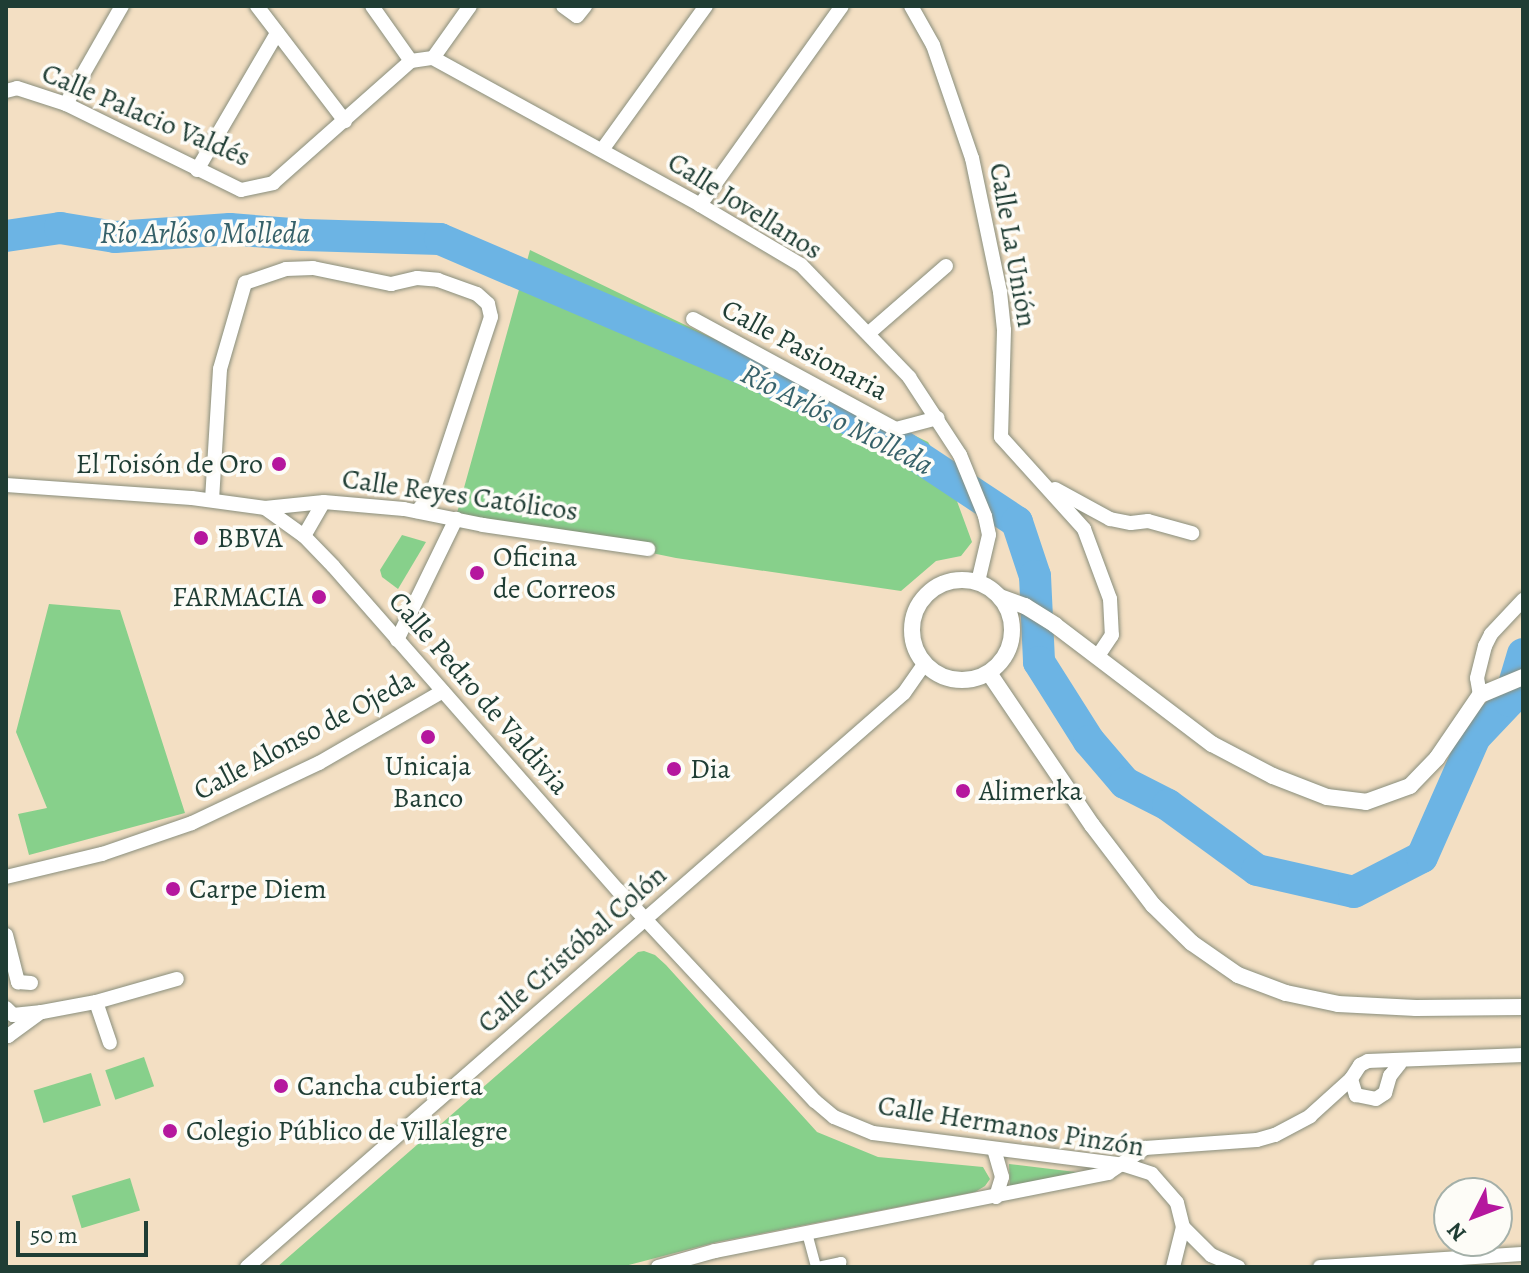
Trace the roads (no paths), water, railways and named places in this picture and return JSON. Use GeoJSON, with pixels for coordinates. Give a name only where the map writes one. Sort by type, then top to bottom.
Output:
{"type":"FeatureCollection","features":[{"type":"Feature","properties":{"kind":"street"},"geometry":{"type":"LineString","coordinates":[[66,104],[122,6]]}},
{"type":"Feature","properties":{"kind":"street"},"geometry":{"type":"LineString","coordinates":[[257,6],[345,121]]}},
{"type":"Feature","properties":{"kind":"street"},"geometry":{"type":"LineString","coordinates":[[372,6],[411,61],[433,58],[470,6]]}},
{"type":"Feature","properties":{"kind":"street"},"geometry":{"type":"LineString","coordinates":[[563,6],[577,16],[585,6]]}},
{"type":"Feature","properties":{"kind":"street"},"geometry":{"type":"LineString","coordinates":[[602,150],[706,6]]}},
{"type":"Feature","properties":{"kind":"street"},"geometry":{"type":"LineString","coordinates":[[700,205],[842,6]]}},
{"type":"Feature","properties":{"kind":"street","name":"Calle La Unión"},"geometry":{"type":"LineString","coordinates":[[911,6],[933,45],[972,158],[1000,292],[1004,330],[1001,437],[1084,529],[1110,599],[1112,635],[1098,656]]}},
{"type":"Feature","properties":{"kind":"street"},"geometry":{"type":"LineString","coordinates":[[197,170],[277,33]]}},
{"type":"Feature","properties":{"kind":"street","name":"Calle Jovellanos"},"geometry":{"type":"LineString","coordinates":[[433,58],[700,205],[801,265],[909,377],[960,455],[985,516],[989,535],[978,582]]}},
{"type":"Feature","properties":{"kind":"street","name":"Calle Palacio Valdés"},"geometry":{"type":"LineString","coordinates":[[6,91],[17,88],[66,104],[241,190],[273,183],[411,61]]}},
{"type":"Feature","properties":{"kind":"street"},"geometry":{"type":"LineString","coordinates":[[869,333],[946,266]]}},
{"type":"Feature","properties":{"kind":"street"},"geometry":{"type":"LineString","coordinates":[[212,500],[220,369],[245,283],[286,269],[313,268],[391,284],[417,278],[438,280],[477,294],[488,304],[491,317],[432,494],[417,511]]}},
{"type":"Feature","properties":{"kind":"street","name":"Calle Pasionaria"},"geometry":{"type":"LineString","coordinates":[[693,319],[896,429],[938,418]]}},
{"type":"Feature","properties":{"kind":"street"},"geometry":{"type":"LineString","coordinates":[[6,485],[212,500],[265,508]]}},
{"type":"Feature","properties":{"kind":"street"},"geometry":{"type":"LineString","coordinates":[[1046,485],[1110,519],[1131,523],[1148,521],[1192,533]]}},
{"type":"Feature","properties":{"kind":"street"},"geometry":{"type":"LineString","coordinates":[[304,536],[324,502]]}},
{"type":"Feature","properties":{"kind":"street","name":"Calle Reyes Católicos"},"geometry":{"type":"LineString","coordinates":[[265,508],[324,502],[417,511],[648,549]]}},
{"type":"Feature","properties":{"kind":"street","name":"Calle Pedro de Valdivia"},"geometry":{"type":"LineString","coordinates":[[265,508],[304,536],[618,890],[648,918]]}},
{"type":"Feature","properties":{"kind":"street"},"geometry":{"type":"LineString","coordinates":[[397,640],[456,519]]}},
{"type":"Feature","properties":{"kind":"street"},"geometry":{"type":"LineString","coordinates":[[1000,597],[1011,620],[1010,646],[989,673],[972,680],[946,679],[924,664],[912,641],[914,615],[928,593],[951,581],[978,582],[1055,625],[1186,728],[1246,764],[1327,797],[1366,802],[1410,786],[1437,758],[1488,691],[1523,677]]}},
{"type":"Feature","properties":{"kind":"street"},"geometry":{"type":"LineString","coordinates":[[1488,691],[1477,678],[1485,646],[1491,634],[1523,600]]}},
{"type":"Feature","properties":{"kind":"street","name":"Calle Cristóbal Colón"},"geometry":{"type":"LineString","coordinates":[[247,1267],[904,693],[924,664]]}},
{"type":"Feature","properties":{"kind":"street"},"geometry":{"type":"LineString","coordinates":[[989,673],[1092,825],[1153,905],[1192,943],[1238,975],[1286,993],[1338,1004],[1416,1008],[1523,1007]]}},
{"type":"Feature","properties":{"kind":"street","name":"Calle Alonso de Ojeda"},"geometry":{"type":"LineString","coordinates":[[6,877],[102,854],[192,823],[319,763],[443,691]]}},
{"type":"Feature","properties":{"kind":"street","name":"Calle Hermanos Pinzón"},"geometry":{"type":"LineString","coordinates":[[648,918],[815,1101],[834,1117],[873,1133],[1125,1165],[1152,1174],[1177,1203],[1183,1227],[1211,1255],[1238,1267]]}},
{"type":"Feature","properties":{"kind":"street"},"geometry":{"type":"LineString","coordinates":[[6,935],[18,982],[31,983]]}},
{"type":"Feature","properties":{"kind":"street"},"geometry":{"type":"LineString","coordinates":[[6,1008],[13,1015],[42,1012],[96,1002],[177,979]]}},
{"type":"Feature","properties":{"kind":"street"},"geometry":{"type":"LineString","coordinates":[[96,1002],[110,1043]]}},
{"type":"Feature","properties":{"kind":"street"},"geometry":{"type":"LineString","coordinates":[[6,1034],[8,1036],[42,1012]]}},
{"type":"Feature","properties":{"kind":"street"},"geometry":{"type":"LineString","coordinates":[[658,1267],[715,1251],[1108,1173],[1125,1165],[1145,1148],[1257,1140],[1275,1135],[1310,1116],[1351,1079],[1355,1070],[1368,1061],[1400,1063],[1523,1055]]}},
{"type":"Feature","properties":{"kind":"street"},"geometry":{"type":"LineString","coordinates":[[1351,1079],[1356,1095],[1366,1100],[1376,1099],[1385,1093],[1390,1076],[1400,1063]]}},
{"type":"Feature","properties":{"kind":"street"},"geometry":{"type":"LineString","coordinates":[[994,1149],[1002,1177],[996,1197]]}},
{"type":"Feature","properties":{"kind":"street"},"geometry":{"type":"LineString","coordinates":[[1173,1267],[1183,1227]]}},
{"type":"Feature","properties":{"kind":"street"},"geometry":{"type":"LineString","coordinates":[[807,1233],[817,1267],[841,1262],[841,1267]]}},
{"type":"Feature","properties":{"kind":"street"},"geometry":{"type":"LineString","coordinates":[[1320,1267],[1523,1254]]}},
{"type":"Feature","properties":{"kind":"waterway","name":"Río Arlós o Molleda"},"geometry":{"type":"LineString","coordinates":[[6,236],[60,228],[115,237],[230,229],[304,235],[440,239],[762,377],[896,442],[1017,522],[1035,576],[1039,662],[1089,741],[1125,783],[1168,805],[1257,870],[1354,892],[1422,857],[1475,737],[1509,701],[1523,654]]}},
{"type":"Feature","properties":{"kind":"place","name":"El Toisón de Oro"},"geometry":{"type":"Point","coordinates":[279,464]}},
{"type":"Feature","properties":{"kind":"place","name":"BBVA"},"geometry":{"type":"Point","coordinates":[201,538]}},
{"type":"Feature","properties":{"kind":"place","name":"Oficina de Correos"},"geometry":{"type":"Point","coordinates":[477,573]}},
{"type":"Feature","properties":{"kind":"place","name":"FARMACIA"},"geometry":{"type":"Point","coordinates":[319,597]}},
{"type":"Feature","properties":{"kind":"place","name":"Unicaja Banco"},"geometry":{"type":"Point","coordinates":[428,737]}},
{"type":"Feature","properties":{"kind":"place","name":"Dia"},"geometry":{"type":"Point","coordinates":[674,769]}},
{"type":"Feature","properties":{"kind":"place","name":"Alimerka"},"geometry":{"type":"Point","coordinates":[963,791]}},
{"type":"Feature","properties":{"kind":"place","name":"Carpe Diem"},"geometry":{"type":"Point","coordinates":[173,889]}},
{"type":"Feature","properties":{"kind":"place","name":"Cancha cubierta"},"geometry":{"type":"Point","coordinates":[281,1086]}},
{"type":"Feature","properties":{"kind":"place","name":"Colegio Público de Villalegre"},"geometry":{"type":"Point","coordinates":[170,1131]}}]}
